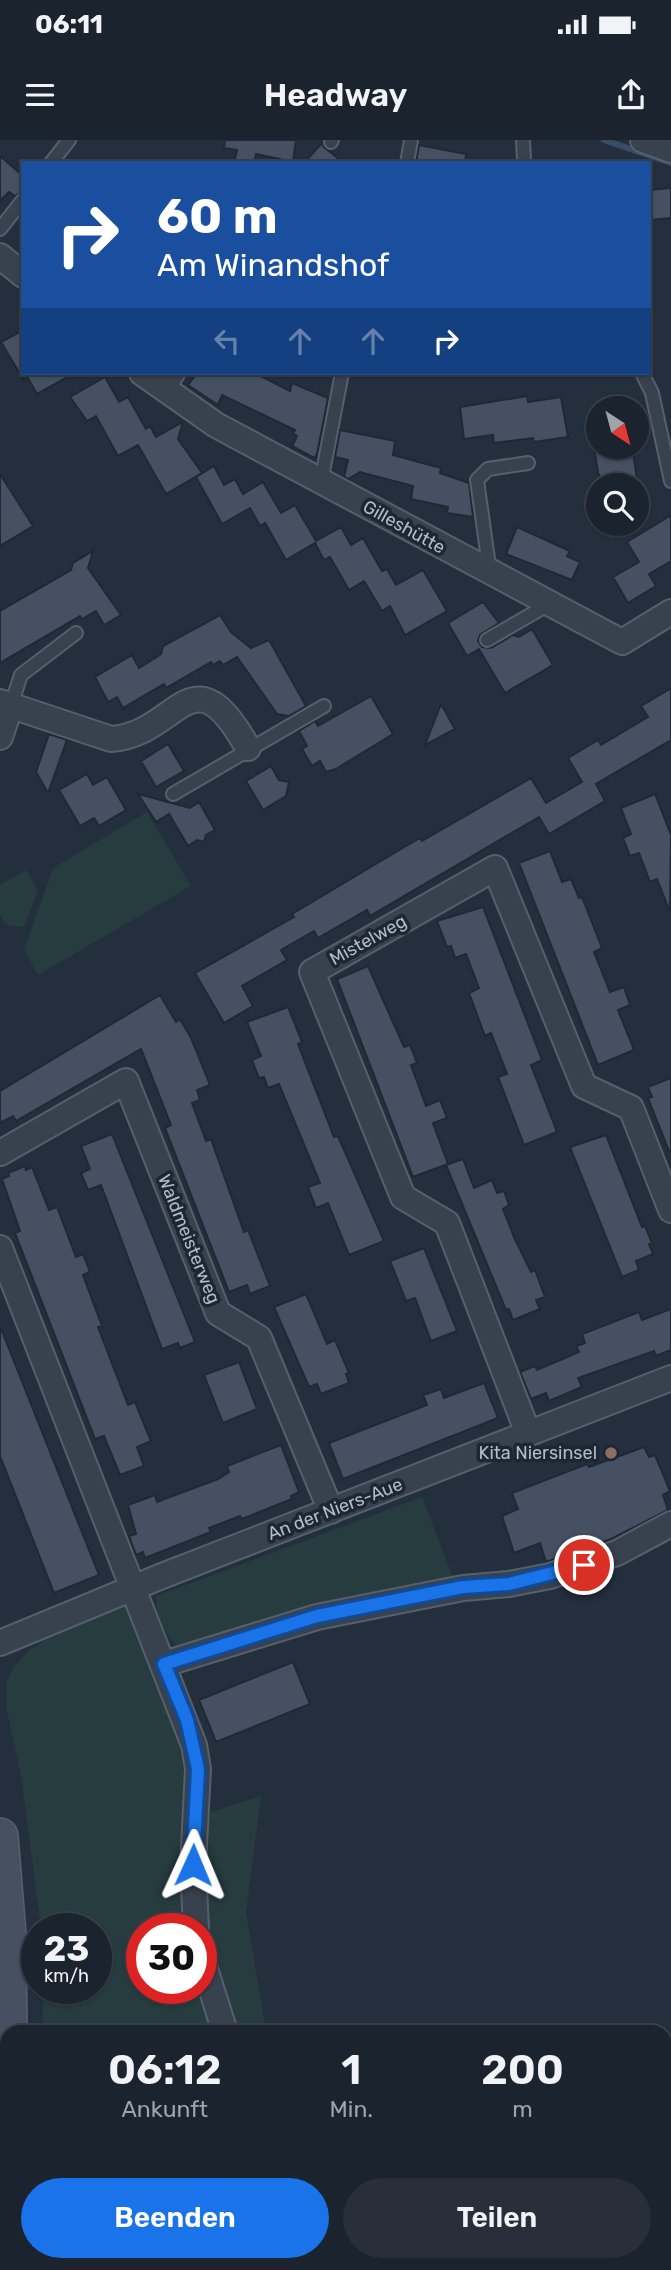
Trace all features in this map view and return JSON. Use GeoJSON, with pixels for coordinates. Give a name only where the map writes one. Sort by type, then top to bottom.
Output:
{"type":"FeatureCollection","features":[{"type":"Feature","properties":{"kind":"main road"},"geometry":{"type":"LineString","coordinates":[[0,1836],[6,1895],[6,2025]]}},
{"type":"Feature","properties":{"kind":"street"},"geometry":{"type":"LineString","coordinates":[[643,140],[671,150]]}},
{"type":"Feature","properties":{"kind":"street"},"geometry":{"type":"LineString","coordinates":[[0,257],[21,273]]}},
{"type":"Feature","properties":{"kind":"street","name":"Gilleshütte"},"geometry":{"type":"LineString","coordinates":[[149,375],[173,382],[216,425],[490,574],[622,642],[671,612]]}},
{"type":"Feature","properties":{"kind":"street"},"geometry":{"type":"LineString","coordinates":[[0,737],[6,704],[111,739],[126,737],[192,700],[207,699],[229,714],[248,748]]}},
{"type":"Feature","properties":{"kind":"street","name":"Mistelweg"},"geometry":{"type":"LineString","coordinates":[[528,1433],[447,1223],[403,1197],[312,972],[495,868],[584,1086],[631,1108],[671,1210]]}},
{"type":"Feature","properties":{"kind":"street","name":"Waldmeisterweg"},"geometry":{"type":"LineString","coordinates":[[0,1153],[126,1082],[218,1313],[259,1338],[331,1511]]}},
{"type":"Feature","properties":{"kind":"street"},"geometry":{"type":"LineString","coordinates":[[0,1248],[187,1720],[198,1769],[193,1865],[195,1913]]}},
{"type":"Feature","properties":{"kind":"street","name":"An der Niers-Aue"},"geometry":{"type":"LineString","coordinates":[[0,1643],[671,1378]]}},
{"type":"Feature","properties":{"kind":"street"},"geometry":{"type":"LineString","coordinates":[[164,1664],[317,1616],[463,1587],[509,1584],[550,1576],[617,1552],[671,1524]]}},
{"type":"Feature","properties":{"kind":"street"},"geometry":{"type":"LineString","coordinates":[[216,2004],[223,2025]]}},
{"type":"Feature","properties":{"kind":"lane"},"geometry":{"type":"LineString","coordinates":[[53,161],[69,140]]}},
{"type":"Feature","properties":{"kind":"lane"},"geometry":{"type":"LineString","coordinates":[[407,161],[411,140]]}},
{"type":"Feature","properties":{"kind":"lane"},"geometry":{"type":"LineString","coordinates":[[523,140],[524,160]]}},
{"type":"Feature","properties":{"kind":"lane"},"geometry":{"type":"LineString","coordinates":[[0,229],[21,203]]}},
{"type":"Feature","properties":{"kind":"lane"},"geometry":{"type":"LineString","coordinates":[[321,482],[342,375]]}},
{"type":"Feature","properties":{"kind":"lane"},"geometry":{"type":"LineString","coordinates":[[643,375],[652,393],[671,481]]}},
{"type":"Feature","properties":{"kind":"lane"},"geometry":{"type":"LineString","coordinates":[[490,574],[476,486],[478,477],[491,468],[528,463]]}},
{"type":"Feature","properties":{"kind":"lane"},"geometry":{"type":"LineString","coordinates":[[487,640],[549,604]]}},
{"type":"Feature","properties":{"kind":"lane"},"geometry":{"type":"LineString","coordinates":[[6,704],[21,675],[76,634]]}},
{"type":"Feature","properties":{"kind":"lane"},"geometry":{"type":"LineString","coordinates":[[173,794],[324,706]]}},
{"type":"Feature","properties":{"kind":"green space"},"geometry":{"type":"Polygon","coordinates":[[[147,812],[191,886],[38,975],[24,950],[53,868],[147,812]]]}},
{"type":"Feature","properties":{"kind":"green space"},"geometry":{"type":"Polygon","coordinates":[[[26,870],[38,890],[24,927],[6,925],[0,915],[0,885],[26,870]]]}},
{"type":"Feature","properties":{"kind":"green space"},"geometry":{"type":"Polygon","coordinates":[[[422,1497],[454,1580],[181,1648],[169,1638],[162,1625],[156,1596],[422,1497]]]}},
{"type":"Feature","properties":{"kind":"green space"},"geometry":{"type":"Polygon","coordinates":[[[126,1606],[148,1655],[176,1731],[185,1784],[186,1826],[184,1913],[126,1913],[126,2004],[206,2004],[215,2025],[43,2025],[43,2004],[112,2004],[112,1913],[39,1913],[21,1775],[7,1712],[6,1684],[13,1668],[31,1649],[50,1637],[126,1606]]]}},
{"type":"Feature","properties":{"kind":"green space"},"geometry":{"type":"Polygon","coordinates":[[[261,1796],[246,1912],[265,2025],[227,2025],[217,1997],[217,1913],[202,1913],[199,1816],[261,1796]]]}},
{"type":"Feature","properties":{"kind":"building"},"geometry":{"type":"Polygon","coordinates":[[[225,140],[296,140],[293,161],[256,154],[254,161],[234,161],[237,150],[224,148],[225,140]]]}},
{"type":"Feature","properties":{"kind":"building"},"geometry":{"type":"Polygon","coordinates":[[[322,143],[342,161],[306,161],[322,143]]]}},
{"type":"Feature","properties":{"kind":"building"},"geometry":{"type":"Polygon","coordinates":[[[419,145],[466,154],[465,161],[416,161],[419,145]]]}},
{"type":"Feature","properties":{"kind":"building"},"geometry":{"type":"Polygon","coordinates":[[[0,156],[21,174],[21,192],[15,196],[9,192],[0,201],[0,156]]]}},
{"type":"Feature","properties":{"kind":"building"},"geometry":{"type":"Polygon","coordinates":[[[671,188],[671,218],[651,220],[651,190],[671,188]]]}},
{"type":"Feature","properties":{"kind":"building"},"geometry":{"type":"Polygon","coordinates":[[[21,331],[23,379],[1,342],[21,331]]]}},
{"type":"Feature","properties":{"kind":"building"},"geometry":{"type":"Polygon","coordinates":[[[26,375],[71,375],[37,394],[26,375]]]}},
{"type":"Feature","properties":{"kind":"building"},"geometry":{"type":"Polygon","coordinates":[[[196,375],[259,375],[290,391],[292,383],[328,398],[317,454],[314,458],[292,446],[297,436],[293,434],[295,430],[222,395],[218,405],[188,385],[196,375]]]}},
{"type":"Feature","properties":{"kind":"building"},"geometry":{"type":"Polygon","coordinates":[[[105,377],[119,402],[128,397],[146,429],[150,426],[156,437],[183,422],[178,439],[202,473],[166,494],[138,445],[118,456],[96,416],[87,421],[70,397],[105,377]]]}},
{"type":"Feature","properties":{"kind":"building"},"geometry":{"type":"Polygon","coordinates":[[[527,396],[528,402],[561,397],[568,437],[534,442],[533,438],[494,443],[493,435],[464,439],[460,407],[527,396]]]}},
{"type":"Feature","properties":{"kind":"building"},"geometry":{"type":"Polygon","coordinates":[[[340,430],[395,441],[393,455],[441,468],[440,473],[469,483],[473,517],[447,513],[448,507],[411,499],[413,486],[360,472],[348,479],[344,477],[348,460],[335,457],[340,430]]]}},
{"type":"Feature","properties":{"kind":"building"},"geometry":{"type":"Polygon","coordinates":[[[596,459],[634,459],[636,473],[598,473],[596,459]]]}},
{"type":"Feature","properties":{"kind":"building"},"geometry":{"type":"Polygon","coordinates":[[[214,466],[224,485],[235,479],[243,494],[263,482],[281,513],[295,505],[316,541],[341,527],[351,545],[363,538],[382,571],[387,569],[396,585],[423,570],[447,611],[405,635],[390,606],[382,611],[364,581],[349,590],[330,557],[324,560],[315,543],[286,560],[265,523],[260,526],[250,508],[222,524],[196,477],[214,466]]]}},
{"type":"Feature","properties":{"kind":"building"},"geometry":{"type":"Polygon","coordinates":[[[0,474],[33,526],[0,546],[0,474]]]}},
{"type":"Feature","properties":{"kind":"building"},"geometry":{"type":"Polygon","coordinates":[[[671,515],[671,561],[649,574],[656,586],[628,603],[613,577],[639,562],[627,542],[637,536],[649,536],[649,528],[671,515]]]}},
{"type":"Feature","properties":{"kind":"building"},"geometry":{"type":"Polygon","coordinates":[[[517,527],[570,551],[567,556],[580,562],[572,580],[506,554],[517,527]]]}},
{"type":"Feature","properties":{"kind":"building"},"geometry":{"type":"Polygon","coordinates":[[[93,551],[88,568],[121,615],[104,625],[96,611],[82,619],[80,616],[0,663],[0,611],[71,570],[73,563],[93,551]]]}},
{"type":"Feature","properties":{"kind":"building"},"geometry":{"type":"Polygon","coordinates":[[[483,602],[499,623],[480,635],[478,641],[482,647],[491,648],[513,635],[519,637],[532,629],[553,665],[505,693],[479,649],[467,656],[448,623],[483,602]]]}},
{"type":"Feature","properties":{"kind":"building"},"geometry":{"type":"Polygon","coordinates":[[[220,615],[231,632],[251,648],[269,640],[306,706],[289,716],[277,714],[237,657],[223,665],[220,661],[213,665],[211,662],[166,688],[164,684],[123,708],[117,697],[108,702],[95,677],[132,655],[139,668],[161,654],[163,646],[220,615]]]}},
{"type":"Feature","properties":{"kind":"building"},"geometry":{"type":"Polygon","coordinates":[[[671,688],[671,740],[596,784],[605,801],[549,834],[539,817],[370,916],[367,910],[318,938],[314,931],[281,950],[287,960],[242,986],[253,1006],[224,1023],[195,973],[294,917],[292,914],[406,846],[420,838],[422,841],[531,778],[546,803],[582,782],[568,758],[598,740],[601,745],[648,717],[641,706],[671,688]]]}},
{"type":"Feature","properties":{"kind":"building"},"geometry":{"type":"Polygon","coordinates":[[[371,696],[393,734],[336,769],[326,772],[320,761],[312,766],[302,749],[307,746],[299,731],[315,721],[318,726],[371,696]]]}},
{"type":"Feature","properties":{"kind":"building"},"geometry":{"type":"Polygon","coordinates":[[[441,704],[455,729],[425,745],[441,704]]]}},
{"type":"Feature","properties":{"kind":"building"},"geometry":{"type":"Polygon","coordinates":[[[49,734],[67,740],[48,793],[36,772],[49,734]]]}},
{"type":"Feature","properties":{"kind":"building"},"geometry":{"type":"Polygon","coordinates":[[[168,744],[184,771],[156,787],[141,761],[168,744]]]}},
{"type":"Feature","properties":{"kind":"building"},"geometry":{"type":"Polygon","coordinates":[[[271,766],[279,780],[289,782],[286,796],[263,810],[246,781],[271,766]]]}},
{"type":"Feature","properties":{"kind":"building"},"geometry":{"type":"Polygon","coordinates":[[[87,774],[93,785],[107,777],[126,810],[99,826],[94,818],[80,826],[59,790],[87,774]]]}},
{"type":"Feature","properties":{"kind":"building"},"geometry":{"type":"Polygon","coordinates":[[[138,794],[190,808],[199,802],[215,830],[206,835],[204,842],[197,840],[188,846],[169,814],[156,822],[138,794]]]}},
{"type":"Feature","properties":{"kind":"building"},"geometry":{"type":"Polygon","coordinates":[[[655,794],[671,835],[670,912],[657,879],[650,882],[639,853],[630,856],[623,838],[631,834],[621,808],[655,794]]]}},
{"type":"Feature","properties":{"kind":"building"},"geometry":{"type":"Polygon","coordinates":[[[550,851],[562,882],[571,879],[579,898],[582,897],[602,948],[594,952],[610,992],[624,987],[630,1005],[618,1010],[634,1050],[598,1065],[519,863],[550,851]]]}},
{"type":"Feature","properties":{"kind":"building"},"geometry":{"type":"Polygon","coordinates":[[[483,907],[542,1060],[531,1065],[557,1132],[524,1145],[498,1077],[507,1074],[491,1033],[485,1036],[469,993],[479,988],[466,954],[455,958],[451,946],[447,947],[437,921],[483,907]]]}},
{"type":"Feature","properties":{"kind":"building"},"geometry":{"type":"Polygon","coordinates":[[[368,966],[404,1047],[410,1045],[417,1063],[411,1065],[426,1106],[440,1100],[447,1118],[433,1123],[448,1164],[413,1177],[337,979],[368,966]]]}},
{"type":"Feature","properties":{"kind":"building"},"geometry":{"type":"Polygon","coordinates":[[[160,995],[176,1022],[180,1019],[191,1038],[210,1085],[197,1090],[200,1100],[192,1103],[206,1141],[211,1139],[244,1232],[248,1230],[270,1286],[250,1294],[247,1285],[229,1292],[165,1128],[171,1125],[141,1049],[16,1121],[13,1116],[0,1123],[0,1091],[160,995]]]}},
{"type":"Feature","properties":{"kind":"building"},"geometry":{"type":"Polygon","coordinates":[[[288,1007],[302,1042],[298,1044],[334,1137],[338,1136],[384,1241],[349,1255],[328,1203],[316,1208],[308,1187],[320,1183],[279,1084],[268,1088],[264,1077],[259,1078],[252,1060],[261,1056],[247,1022],[288,1007]]]}},
{"type":"Feature","properties":{"kind":"building"},"geometry":{"type":"Polygon","coordinates":[[[671,1078],[669,1151],[648,1098],[652,1097],[648,1087],[671,1078]]]}},
{"type":"Feature","properties":{"kind":"building"},"geometry":{"type":"Polygon","coordinates":[[[112,1134],[195,1342],[180,1348],[178,1343],[162,1349],[101,1185],[88,1190],[81,1173],[90,1169],[81,1146],[112,1134]]]}},
{"type":"Feature","properties":{"kind":"building"},"geometry":{"type":"Polygon","coordinates":[[[606,1135],[642,1227],[645,1226],[652,1243],[649,1244],[653,1254],[636,1261],[639,1270],[622,1277],[570,1147],[606,1135]]]}},
{"type":"Feature","properties":{"kind":"building"},"geometry":{"type":"Polygon","coordinates":[[[463,1159],[474,1188],[492,1180],[497,1193],[504,1191],[509,1205],[503,1209],[531,1272],[535,1270],[545,1297],[536,1300],[540,1309],[513,1320],[509,1309],[506,1310],[446,1165],[463,1159]]]}},
{"type":"Feature","properties":{"kind":"building"},"geometry":{"type":"Polygon","coordinates":[[[25,1166],[26,1170],[32,1167],[49,1210],[57,1207],[76,1257],[83,1254],[90,1272],[83,1275],[102,1326],[98,1327],[128,1405],[135,1402],[151,1441],[137,1447],[144,1466],[120,1475],[104,1436],[95,1439],[15,1233],[20,1231],[2,1179],[9,1176],[8,1173],[25,1166]]]}},
{"type":"Feature","properties":{"kind":"building"},"geometry":{"type":"Polygon","coordinates":[[[424,1248],[457,1331],[431,1341],[415,1298],[406,1301],[390,1261],[424,1248]]]}},
{"type":"Feature","properties":{"kind":"building"},"geometry":{"type":"Polygon","coordinates":[[[306,1294],[327,1344],[335,1340],[349,1373],[346,1374],[349,1383],[321,1394],[317,1384],[309,1387],[274,1307],[306,1294]]]}},
{"type":"Feature","properties":{"kind":"building"},"geometry":{"type":"Polygon","coordinates":[[[671,1309],[671,1350],[656,1356],[654,1351],[578,1378],[582,1387],[549,1401],[546,1393],[531,1399],[520,1372],[535,1366],[537,1370],[579,1352],[576,1346],[585,1343],[582,1334],[639,1312],[642,1320],[671,1309]]]}},
{"type":"Feature","properties":{"kind":"building"},"geometry":{"type":"Polygon","coordinates":[[[0,1326],[99,1575],[54,1593],[0,1456],[0,1326]]]}},
{"type":"Feature","properties":{"kind":"building"},"geometry":{"type":"Polygon","coordinates":[[[239,1362],[257,1409],[223,1423],[204,1375],[239,1362]]]}},
{"type":"Feature","properties":{"kind":"building"},"geometry":{"type":"Polygon","coordinates":[[[484,1383],[498,1418],[343,1479],[329,1443],[427,1405],[423,1395],[441,1389],[444,1398],[484,1383]]]}},
{"type":"Feature","properties":{"kind":"building"},"geometry":{"type":"Polygon","coordinates":[[[281,1445],[299,1492],[291,1496],[292,1499],[242,1519],[240,1516],[209,1528],[211,1532],[145,1558],[143,1552],[136,1555],[129,1536],[136,1534],[128,1505],[155,1495],[157,1502],[218,1479],[229,1472],[227,1466],[281,1445]]]}},
{"type":"Feature","properties":{"kind":"building"},"geometry":{"type":"Polygon","coordinates":[[[644,1447],[649,1457],[655,1455],[670,1491],[663,1495],[668,1510],[611,1539],[546,1562],[540,1543],[514,1553],[502,1516],[518,1509],[512,1493],[587,1464],[589,1467],[644,1447]]]}},
{"type":"Feature","properties":{"kind":"building"},"geometry":{"type":"Polygon","coordinates":[[[293,1662],[310,1704],[216,1742],[199,1700],[293,1662]]]}},
{"type":"Feature","properties":{"kind":"waterway"},"geometry":{"type":"LineString","coordinates":[[604,140],[671,163]]}},
{"type":"Feature","properties":{"kind":"place","name":"Kita Niersinsel"},"geometry":{"type":"Point","coordinates":[611,1453]}},
{"type":"Feature","properties":{"kind":"route"},"geometry":{"type":"LineString","coordinates":[[193,1865],[198,1769],[187,1720],[164,1664],[317,1616],[463,1587],[509,1584],[550,1576],[584,1565]]}}]}
